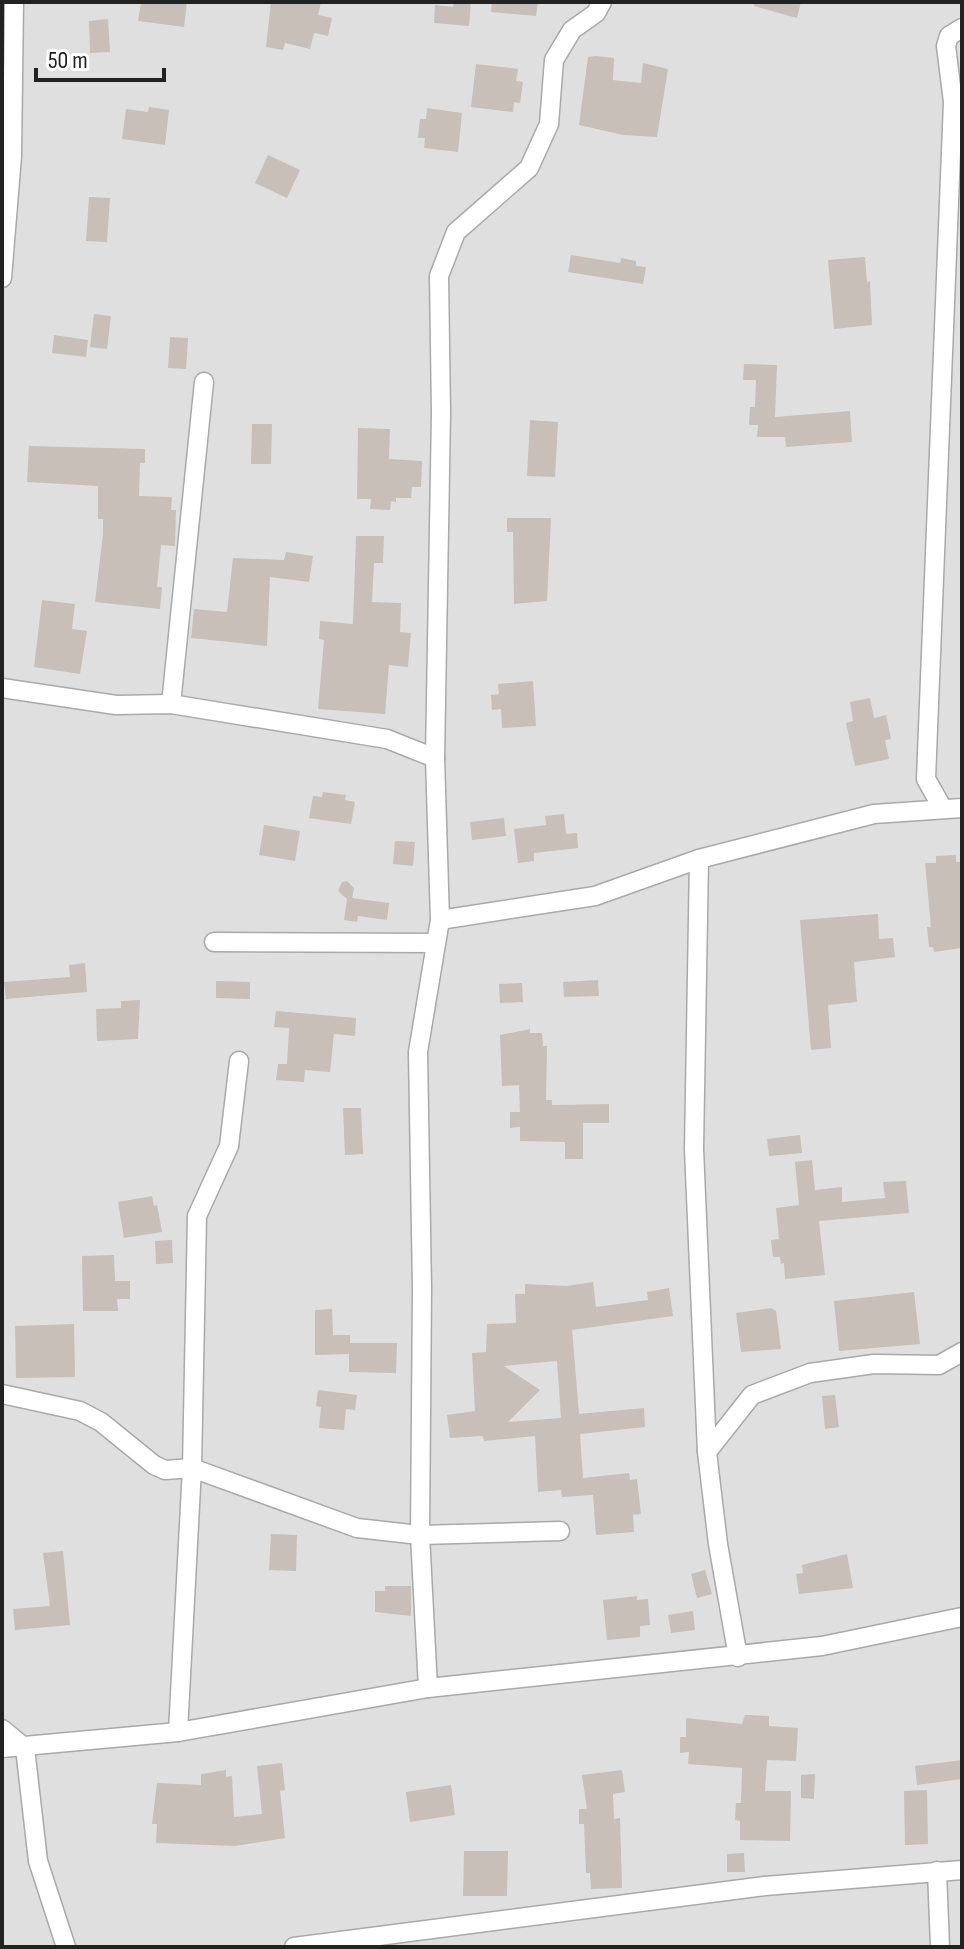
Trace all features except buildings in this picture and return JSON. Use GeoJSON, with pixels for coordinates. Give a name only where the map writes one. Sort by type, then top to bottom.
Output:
{"type":"FeatureCollection","features":[{"type":"Feature","properties":{"kind":"street"},"geometry":{"type":"LineString","coordinates":[[2,278],[12,156],[14,2]]}},
{"type":"Feature","properties":{"kind":"street"},"geometry":{"type":"LineString","coordinates":[[428,1688],[420,1535],[422,1289],[418,1052],[440,920],[435,758],[441,413],[439,276],[456,232],[529,168],[549,124],[554,60],[572,30],[596,13],[602,2]]}},
{"type":"Feature","properties":{"kind":"street"},"geometry":{"type":"LineString","coordinates":[[952,809],[926,779],[953,102],[946,46],[949,36],[962,28]]}},
{"type":"Feature","properties":{"kind":"street"},"geometry":{"type":"LineString","coordinates":[[171,704],[204,382]]}},
{"type":"Feature","properties":{"kind":"street"},"geometry":{"type":"LineString","coordinates":[[2,688],[116,705],[171,704],[387,739],[435,758]]}},
{"type":"Feature","properties":{"kind":"street"},"geometry":{"type":"LineString","coordinates":[[440,920],[595,896],[699,859],[874,814],[952,809]]}},
{"type":"Feature","properties":{"kind":"street"},"geometry":{"type":"LineString","coordinates":[[699,859],[694,1149],[707,1452],[718,1544],[738,1657]]}},
{"type":"Feature","properties":{"kind":"street"},"geometry":{"type":"LineString","coordinates":[[214,942],[436,943]]}},
{"type":"Feature","properties":{"kind":"street"},"geometry":{"type":"LineString","coordinates":[[178,1732],[192,1468],[197,1216],[229,1146],[239,1061]]}},
{"type":"Feature","properties":{"kind":"street"},"geometry":{"type":"LineString","coordinates":[[707,1452],[752,1395],[810,1373],[874,1364],[939,1365],[962,1352]]}},
{"type":"Feature","properties":{"kind":"street"},"geometry":{"type":"LineString","coordinates":[[2,1394],[80,1411],[101,1422],[154,1465],[165,1470],[192,1468],[357,1528],[420,1535],[560,1531]]}},
{"type":"Feature","properties":{"kind":"street"},"geometry":{"type":"LineString","coordinates":[[2,1748],[178,1732],[428,1688],[822,1646],[962,1617]]}},
{"type":"Feature","properties":{"kind":"street"},"geometry":{"type":"LineString","coordinates":[[2,1729],[25,1748],[38,1861],[66,1947]]}},
{"type":"Feature","properties":{"kind":"street"},"geometry":{"type":"LineString","coordinates":[[294,1947],[734,1890],[962,1870]]}},
{"type":"Feature","properties":{"kind":"street"},"geometry":{"type":"LineString","coordinates":[[937,1871],[940,1947]]}},
{"type":"Feature","properties":{"kind":"shaded area"},"geometry":{"type":"Polygon","coordinates":[[[2,2],[962,2],[962,1947],[2,1947],[2,2]]]}}]}
